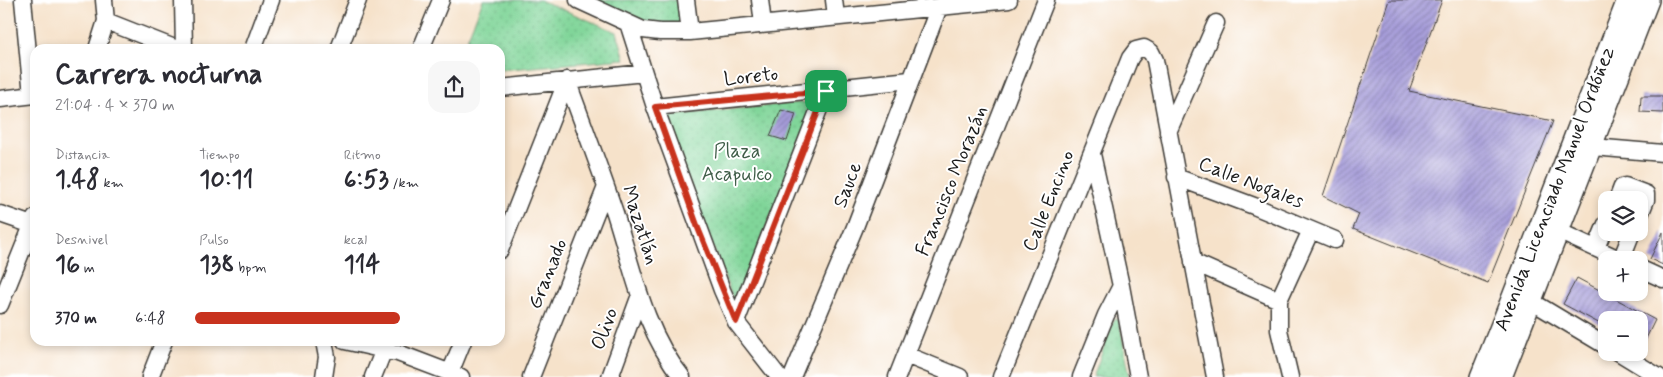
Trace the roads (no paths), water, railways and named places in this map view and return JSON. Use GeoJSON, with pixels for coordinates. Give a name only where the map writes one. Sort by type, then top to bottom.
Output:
{"type":"FeatureCollection","features":[{"type":"Feature","properties":{"kind":"main road","name":"Avenida Licenciado Manuel Ordóñez"},"geometry":{"type":"LineString","coordinates":[[1481,377],[1582,146],[1628,0]]}},
{"type":"Feature","properties":{"kind":"main road","name":"Avenida Licenciado Manuel Ordóñez"},"geometry":{"type":"LineString","coordinates":[[1591,122],[1648,0]]}},
{"type":"Feature","properties":{"kind":"main road","name":"Avenida Licenciado Manuel Ordóñez"},"geometry":{"type":"LineString","coordinates":[[1500,377],[1558,231],[1582,146]]}},
{"type":"Feature","properties":{"kind":"street"},"geometry":{"type":"LineString","coordinates":[[23,0],[30,66]]}},
{"type":"Feature","properties":{"kind":"street"},"geometry":{"type":"LineString","coordinates":[[99,44],[106,21],[104,0]]}},
{"type":"Feature","properties":{"kind":"street"},"geometry":{"type":"LineString","coordinates":[[183,0],[184,44]]}},
{"type":"Feature","properties":{"kind":"street"},"geometry":{"type":"LineString","coordinates":[[258,0],[261,24]]}},
{"type":"Feature","properties":{"kind":"street"},"geometry":{"type":"LineString","coordinates":[[255,44],[271,0]]}},
{"type":"Feature","properties":{"kind":"street"},"geometry":{"type":"LineString","coordinates":[[342,44],[358,0]]}},
{"type":"Feature","properties":{"kind":"street"},"geometry":{"type":"LineString","coordinates":[[423,44],[441,0]]}},
{"type":"Feature","properties":{"kind":"street"},"geometry":{"type":"LineString","coordinates":[[578,0],[643,30],[660,32],[690,32],[763,24],[835,8],[907,5],[939,7],[982,1],[1009,0]]}},
{"type":"Feature","properties":{"kind":"street"},"geometry":{"type":"LineString","coordinates":[[686,0],[690,32]]}},
{"type":"Feature","properties":{"kind":"street"},"geometry":{"type":"LineString","coordinates":[[760,0],[763,24]]}},
{"type":"Feature","properties":{"kind":"street","name":"Francisco Morazán"},"geometry":{"type":"LineString","coordinates":[[897,377],[1046,0]]}},
{"type":"Feature","properties":{"kind":"street","name":"Sauce"},"geometry":{"type":"LineString","coordinates":[[792,377],[855,227],[939,7]]}},
{"type":"Feature","properties":{"kind":"street"},"geometry":{"type":"LineString","coordinates":[[106,21],[164,44]]}},
{"type":"Feature","properties":{"kind":"street"},"geometry":{"type":"LineString","coordinates":[[628,22],[655,107],[698,228],[736,322],[779,377]]}},
{"type":"Feature","properties":{"kind":"street"},"geometry":{"type":"LineString","coordinates":[[1215,377],[1168,132],[1216,23]]}},
{"type":"Feature","properties":{"kind":"street","name":"Calle Encino"},"geometry":{"type":"LineString","coordinates":[[1000,377],[1130,58],[1136,50],[1144,48],[1151,52],[1155,60],[1168,132]]}},
{"type":"Feature","properties":{"kind":"street"},"geometry":{"type":"LineString","coordinates":[[505,87],[644,73]]}},
{"type":"Feature","properties":{"kind":"street"},"geometry":{"type":"LineString","coordinates":[[505,237],[567,80]]}},
{"type":"Feature","properties":{"kind":"street","name":"Mazatlán"},"geometry":{"type":"LineString","coordinates":[[567,80],[606,187],[640,295],[663,351],[682,377]]}},
{"type":"Feature","properties":{"kind":"street","name":"Loreto"},"geometry":{"type":"LineString","coordinates":[[655,107],[826,91],[910,80]]}},
{"type":"Feature","properties":{"kind":"street"},"geometry":{"type":"LineString","coordinates":[[736,322],[826,91]]}},
{"type":"Feature","properties":{"kind":"street"},"geometry":{"type":"LineString","coordinates":[[0,98],[30,95]]}},
{"type":"Feature","properties":{"kind":"street"},"geometry":{"type":"LineString","coordinates":[[1582,146],[1663,153]]}},
{"type":"Feature","properties":{"kind":"street"},"geometry":{"type":"LineString","coordinates":[[1092,154],[1121,286],[1138,377]]}},
{"type":"Feature","properties":{"kind":"street","name":"Calle Nogales"},"geometry":{"type":"LineString","coordinates":[[1176,177],[1335,240]]}},
{"type":"Feature","properties":{"kind":"street"},"geometry":{"type":"LineString","coordinates":[[1621,191],[1626,186],[1638,191]]}},
{"type":"Feature","properties":{"kind":"street","name":"Granado"},"geometry":{"type":"LineString","coordinates":[[531,377],[606,187]]}},
{"type":"Feature","properties":{"kind":"street"},"geometry":{"type":"LineString","coordinates":[[0,214],[30,222]]}},
{"type":"Feature","properties":{"kind":"street"},"geometry":{"type":"LineString","coordinates":[[1290,377],[1279,330],[1279,300],[1311,230]]}},
{"type":"Feature","properties":{"kind":"street"},"geometry":{"type":"LineString","coordinates":[[1558,231],[1602,251]]}},
{"type":"Feature","properties":{"kind":"street"},"geometry":{"type":"LineString","coordinates":[[0,305],[30,233]]}},
{"type":"Feature","properties":{"kind":"street"},"geometry":{"type":"LineString","coordinates":[[1596,248],[1599,241]]}},
{"type":"Feature","properties":{"kind":"street"},"geometry":{"type":"LineString","coordinates":[[1193,262],[1279,300]]}},
{"type":"Feature","properties":{"kind":"street"},"geometry":{"type":"LineString","coordinates":[[1648,272],[1663,279]]}},
{"type":"Feature","properties":{"kind":"street"},"geometry":{"type":"LineString","coordinates":[[1081,377],[1106,315],[1121,286]]}},
{"type":"Feature","properties":{"kind":"street","name":"Olivo"},"geometry":{"type":"LineString","coordinates":[[610,377],[640,295]]}},
{"type":"Feature","properties":{"kind":"street"},"geometry":{"type":"LineString","coordinates":[[1531,301],[1598,341]]}},
{"type":"Feature","properties":{"kind":"street"},"geometry":{"type":"LineString","coordinates":[[150,377],[162,346]]}},
{"type":"Feature","properties":{"kind":"street"},"geometry":{"type":"LineString","coordinates":[[324,377],[327,356],[325,346]]}},
{"type":"Feature","properties":{"kind":"street"},"geometry":{"type":"LineString","coordinates":[[373,377],[385,346],[455,375],[462,346]]}},
{"type":"Feature","properties":{"kind":"street"},"geometry":{"type":"LineString","coordinates":[[906,355],[960,377]]}},
{"type":"Feature","properties":{"kind":"street"},"geometry":{"type":"LineString","coordinates":[[1632,361],[1658,377]]}},
{"type":"Feature","properties":{"kind":"park label","name":"Plaza Acapulco"},"geometry":{"type":"Point","coordinates":[737,162]}}]}
